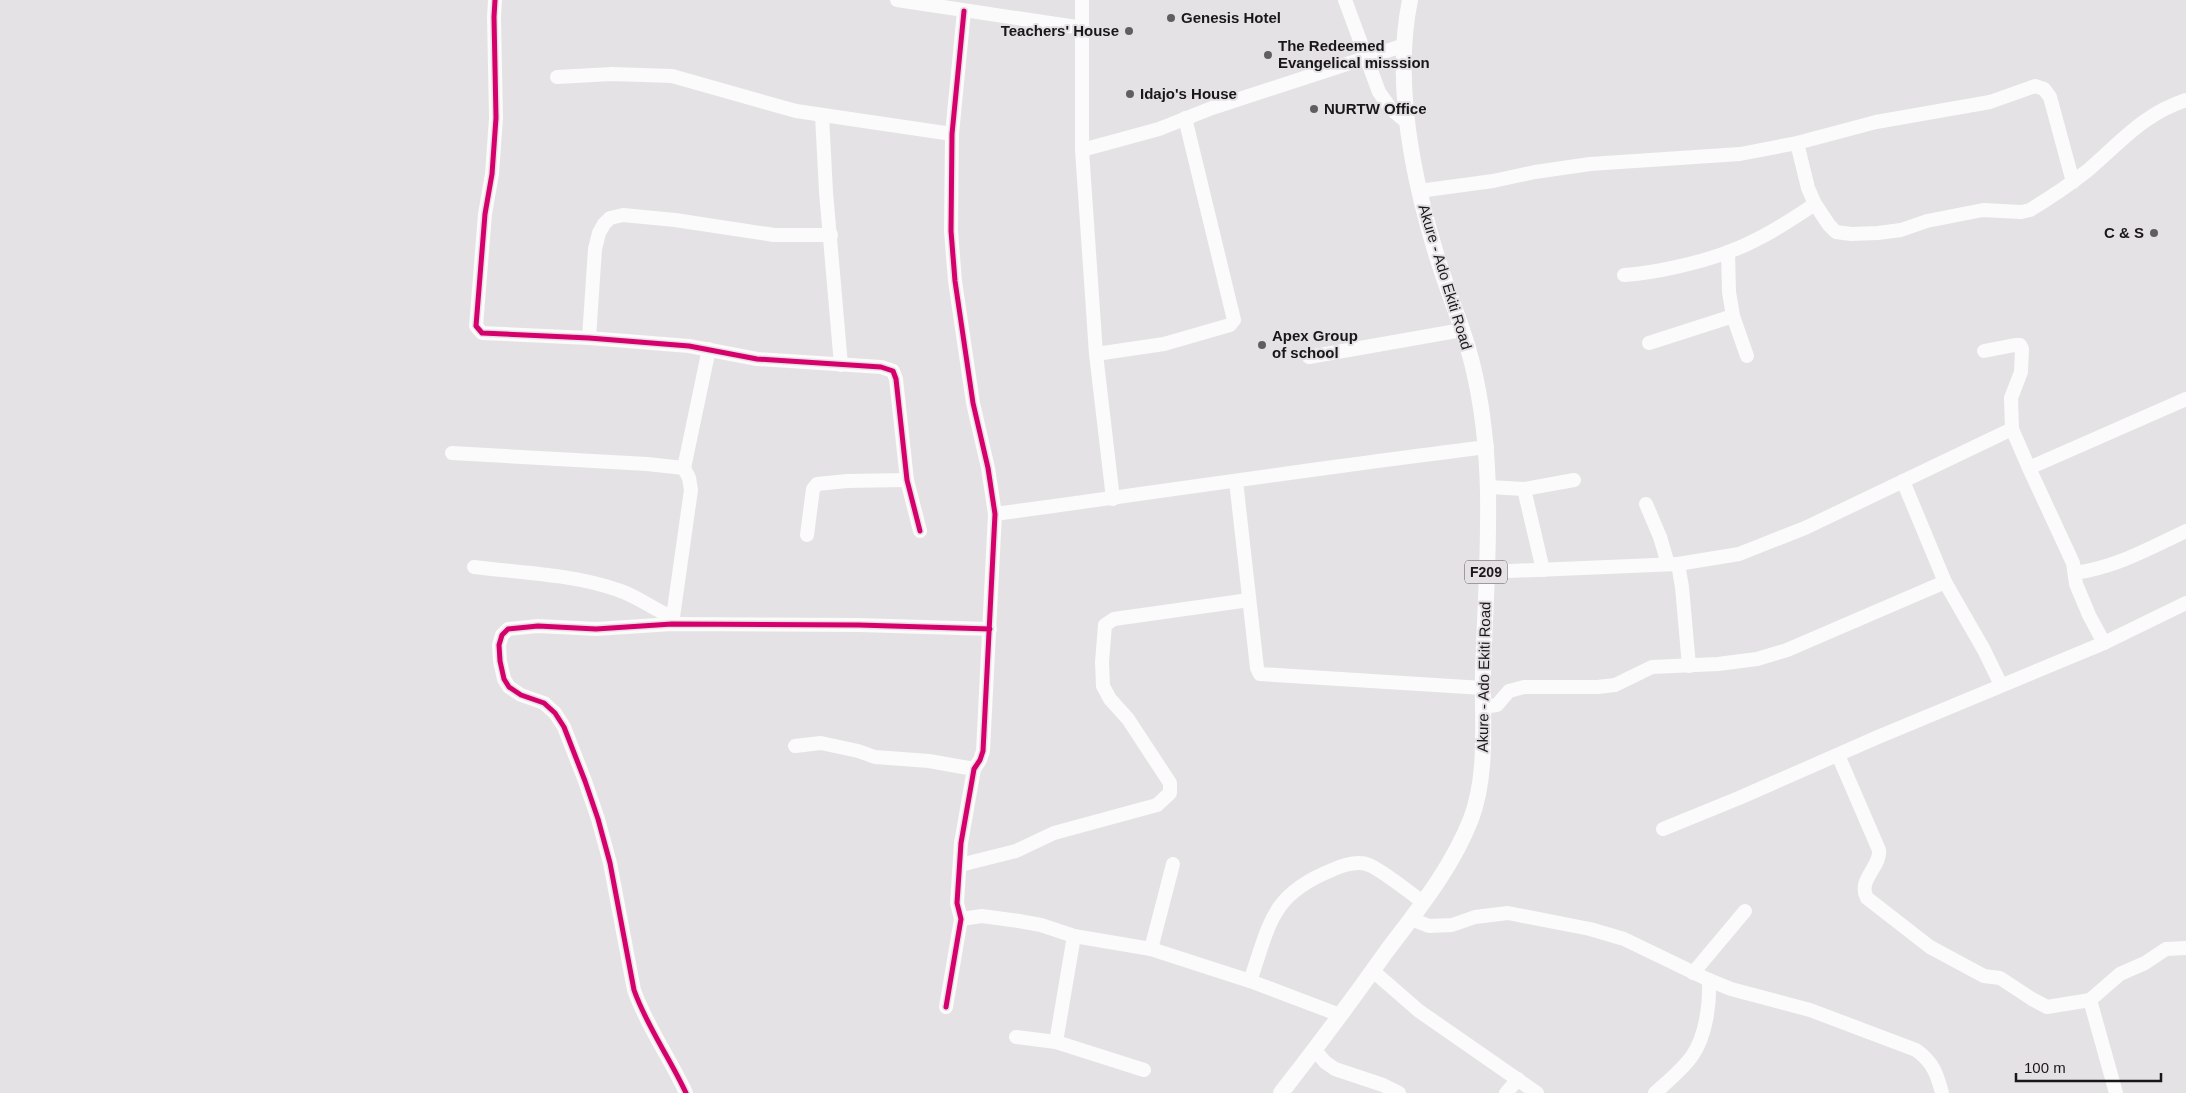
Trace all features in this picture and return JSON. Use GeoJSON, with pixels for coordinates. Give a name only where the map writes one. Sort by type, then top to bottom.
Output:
{"type":"FeatureCollection","features":[{"type":"Feature","properties":{"kind":"main road","name":"Akure - Ado Ekiti Road"},"geometry":{"type":"LineString","coordinates":[[1281,1093],[1373,971],[1448,866],[1472,817],[1482,768],[1482,707],[1489,486],[1487,448],[1481,401],[1462,330],[1439,262],[1419,191],[1408,123],[1405,45],[1410,0]]}},
{"type":"Feature","properties":{"kind":"street"},"geometry":{"type":"LineString","coordinates":[[495,0],[496,118],[492,174],[485,214],[476,326],[482,333],[589,338],[709,349],[758,359],[881,367],[892,371],[896,379],[907,480],[920,531]]}},
{"type":"Feature","properties":{"kind":"street"},"geometry":{"type":"LineString","coordinates":[[897,0],[1083,28]]}},
{"type":"Feature","properties":{"kind":"street"},"geometry":{"type":"LineString","coordinates":[[1082,0],[1082,150],[1096,354],[1113,498]]}},
{"type":"Feature","properties":{"kind":"street"},"geometry":{"type":"LineString","coordinates":[[1345,0],[1379,92],[1392,109],[1408,123]]}},
{"type":"Feature","properties":{"kind":"street"},"geometry":{"type":"LineString","coordinates":[[946,1007],[961,919],[956,903],[960,865],[974,769],[983,751],[995,514],[988,468],[973,403],[955,281],[951,231],[952,134],[964,11]]}},
{"type":"Feature","properties":{"kind":"street"},"geometry":{"type":"LineString","coordinates":[[1082,150],[1159,129],[1366,56],[1405,45]]}},
{"type":"Feature","properties":{"kind":"street"},"geometry":{"type":"LineString","coordinates":[[557,78],[612,74],[672,76],[796,111],[952,134]]}},
{"type":"Feature","properties":{"kind":"street"},"geometry":{"type":"LineString","coordinates":[[1419,191],[1493,181],[1535,172],[1590,164],[1658,158],[1713,158],[1797,143],[1876,122],[1990,102],[2035,86],[2044,89],[2050,97],[2072,182]]}},
{"type":"Feature","properties":{"kind":"street"},"geometry":{"type":"LineString","coordinates":[[1797,143],[1805,180],[1815,204],[1829,225],[1836,232],[1850,234],[1878,233],[1901,230],[1927,221],[1983,210],[2021,212],[2030,210],[2072,182],[2143,121],[2160,111],[2186,100]]}},
{"type":"Feature","properties":{"kind":"street"},"geometry":{"type":"LineString","coordinates":[[822,116],[841,365]]}},
{"type":"Feature","properties":{"kind":"street"},"geometry":{"type":"LineString","coordinates":[[1096,354],[1164,344],[1230,325],[1234,320],[1186,118]]}},
{"type":"Feature","properties":{"kind":"street"},"geometry":{"type":"LineString","coordinates":[[1624,275],[1653,271],[1728,252],[1778,228],[1815,204]]}},
{"type":"Feature","properties":{"kind":"street"},"geometry":{"type":"LineString","coordinates":[[589,338],[595,249],[599,233],[610,218],[623,215],[640,216],[787,236],[830,235]]}},
{"type":"Feature","properties":{"kind":"street"},"geometry":{"type":"LineString","coordinates":[[1728,252],[1729,292],[1733,316],[1747,356]]}},
{"type":"Feature","properties":{"kind":"street"},"geometry":{"type":"LineString","coordinates":[[1649,343],[1733,316]]}},
{"type":"Feature","properties":{"kind":"street"},"geometry":{"type":"LineString","coordinates":[[1309,357],[1462,330]]}},
{"type":"Feature","properties":{"kind":"street"},"geometry":{"type":"LineString","coordinates":[[1984,351],[2020,345],[2022,349],[2021,372],[2011,398],[2012,429],[2073,563],[2076,584],[2089,615],[2104,643]]}},
{"type":"Feature","properties":{"kind":"street"},"geometry":{"type":"LineString","coordinates":[[672,620],[691,490],[684,468],[709,349]]}},
{"type":"Feature","properties":{"kind":"street"},"geometry":{"type":"LineString","coordinates":[[2029,468],[2186,399]]}},
{"type":"Feature","properties":{"kind":"street"},"geometry":{"type":"LineString","coordinates":[[1486,572],[1673,564],[1739,554],[1805,528],[2012,429]]}},
{"type":"Feature","properties":{"kind":"street"},"geometry":{"type":"LineString","coordinates":[[995,514],[1236,481],[1300,470],[1487,448]]}},
{"type":"Feature","properties":{"kind":"street"},"geometry":{"type":"LineString","coordinates":[[452,453],[647,464],[684,468]]}},
{"type":"Feature","properties":{"kind":"street"},"geometry":{"type":"LineString","coordinates":[[807,535],[813,489],[817,484],[847,480],[907,480]]}},
{"type":"Feature","properties":{"kind":"street"},"geometry":{"type":"LineString","coordinates":[[1489,486],[1524,489],[1574,480]]}},
{"type":"Feature","properties":{"kind":"street"},"geometry":{"type":"LineString","coordinates":[[1236,481],[1257,668],[1260,674],[1483,688]]}},
{"type":"Feature","properties":{"kind":"street"},"geometry":{"type":"LineString","coordinates":[[1903,481],[1945,582],[1984,650],[2001,685]]}},
{"type":"Feature","properties":{"kind":"street"},"geometry":{"type":"LineString","coordinates":[[1524,489],[1542,570]]}},
{"type":"Feature","properties":{"kind":"street"},"geometry":{"type":"LineString","coordinates":[[1646,504],[1682,587],[1689,666]]}},
{"type":"Feature","properties":{"kind":"street"},"geometry":{"type":"LineString","coordinates":[[2074,573],[2100,569],[2122,562],[2186,531]]}},
{"type":"Feature","properties":{"kind":"street"},"geometry":{"type":"LineString","coordinates":[[474,567],[551,576],[617,589],[635,597],[672,620]]}},
{"type":"Feature","properties":{"kind":"street"},"geometry":{"type":"LineString","coordinates":[[1482,707],[1497,705],[1505,694],[1513,689],[1524,687],[1597,687],[1615,685],[1652,667],[1689,666],[1757,659],[1787,650],[1945,582]]}},
{"type":"Feature","properties":{"kind":"street"},"geometry":{"type":"LineString","coordinates":[[960,865],[1016,851],[1054,833],[1157,805],[1165,800],[1170,793],[1170,783],[1128,719],[1110,699],[1103,686],[1102,662],[1105,625],[1114,619],[1249,600]]}},
{"type":"Feature","properties":{"kind":"street"},"geometry":{"type":"LineString","coordinates":[[1663,829],[2104,643],[2186,603]]}},
{"type":"Feature","properties":{"kind":"street"},"geometry":{"type":"LineString","coordinates":[[686,1093],[665,1051],[653,1034],[641,1011],[634,990],[610,863],[598,819],[574,751],[556,713],[544,703],[522,695],[509,687],[504,680],[499,645],[502,635],[508,629],[521,626],[596,629],[672,620],[990,629]]}},
{"type":"Feature","properties":{"kind":"street"},"geometry":{"type":"LineString","coordinates":[[795,746],[821,743],[875,758],[929,762],[974,769]]}},
{"type":"Feature","properties":{"kind":"street"},"geometry":{"type":"LineString","coordinates":[[1838,755],[1879,850],[1878,858],[1865,884],[1864,890],[1867,898],[1930,947],[1984,976],[2000,978],[2047,1007],[2090,1000],[2120,974],[2145,963],[2166,949],[2186,948]]}},
{"type":"Feature","properties":{"kind":"street"},"geometry":{"type":"LineString","coordinates":[[1250,981],[1269,923],[1283,902],[1297,887],[1316,876],[1355,863],[1369,865],[1423,902]]}},
{"type":"Feature","properties":{"kind":"street"},"geometry":{"type":"LineString","coordinates":[[1151,949],[1173,864]]}},
{"type":"Feature","properties":{"kind":"street"},"geometry":{"type":"LineString","coordinates":[[1694,973],[1745,911]]}},
{"type":"Feature","properties":{"kind":"street"},"geometry":{"type":"LineString","coordinates":[[1411,919],[1429,926],[1452,925],[1475,917],[1508,913],[1590,929],[1624,939],[1731,989],[1810,1010],[1916,1050],[1928,1058],[1936,1072],[1942,1093]]}},
{"type":"Feature","properties":{"kind":"street"},"geometry":{"type":"LineString","coordinates":[[961,919],[982,916],[1019,921],[1041,925],[1074,936],[1151,949],[1250,981],[1340,1015]]}},
{"type":"Feature","properties":{"kind":"street"},"geometry":{"type":"LineString","coordinates":[[1056,1042],[1074,936]]}},
{"type":"Feature","properties":{"kind":"street"},"geometry":{"type":"LineString","coordinates":[[1373,971],[1419,1012],[1536,1093]]}},
{"type":"Feature","properties":{"kind":"street"},"geometry":{"type":"LineString","coordinates":[[1656,1093],[1692,1055],[1701,1035],[1710,998],[1709,980]]}},
{"type":"Feature","properties":{"kind":"street"},"geometry":{"type":"LineString","coordinates":[[2090,1000],[2116,1093]]}},
{"type":"Feature","properties":{"kind":"street"},"geometry":{"type":"LineString","coordinates":[[1016,1036],[1056,1042],[1144,1070]]}},
{"type":"Feature","properties":{"kind":"street"},"geometry":{"type":"LineString","coordinates":[[1314,1049],[1325,1062],[1335,1069],[1383,1085],[1399,1093]]}},
{"type":"Feature","properties":{"kind":"street"},"geometry":{"type":"LineString","coordinates":[[1506,1093],[1518,1079]]}},
{"type":"Feature","properties":{"kind":"cycle path"},"geometry":{"type":"LineString","coordinates":[[495,0],[496,118],[492,174],[485,214],[476,326],[482,333],[589,338],[689,346],[757,359],[881,367],[893,371],[896,379],[907,480],[920,531]]}},
{"type":"Feature","properties":{"kind":"cycle path"},"geometry":{"type":"LineString","coordinates":[[946,1007],[961,919],[957,903],[961,843],[974,769],[983,751],[995,514],[988,468],[973,403],[955,281],[951,231],[952,134],[964,11]]}},
{"type":"Feature","properties":{"kind":"cycle path"},"geometry":{"type":"LineString","coordinates":[[686,1093],[645,1017],[634,990],[610,863],[598,819],[564,727],[555,713],[544,703],[521,695],[509,687],[504,679],[500,661],[499,645],[502,635],[508,629],[538,626],[596,629],[672,624],[859,625],[990,629]]}},
{"type":"Feature","properties":{"kind":"place","name":"Genesis Hotel"},"geometry":{"type":"Point","coordinates":[1171,18]}},
{"type":"Feature","properties":{"kind":"place","name":"Teachers' House"},"geometry":{"type":"Point","coordinates":[1129,31]}},
{"type":"Feature","properties":{"kind":"place","name":"The Redeemed Evangelical misssion"},"geometry":{"type":"Point","coordinates":[1268,55]}},
{"type":"Feature","properties":{"kind":"place","name":"Idajo's House"},"geometry":{"type":"Point","coordinates":[1130,94]}},
{"type":"Feature","properties":{"kind":"place","name":"NURTW Office"},"geometry":{"type":"Point","coordinates":[1314,109]}},
{"type":"Feature","properties":{"kind":"place","name":"C & S"},"geometry":{"type":"Point","coordinates":[2154,233]}},
{"type":"Feature","properties":{"kind":"place","name":"Apex Group of school"},"geometry":{"type":"Point","coordinates":[1262,345]}}]}
